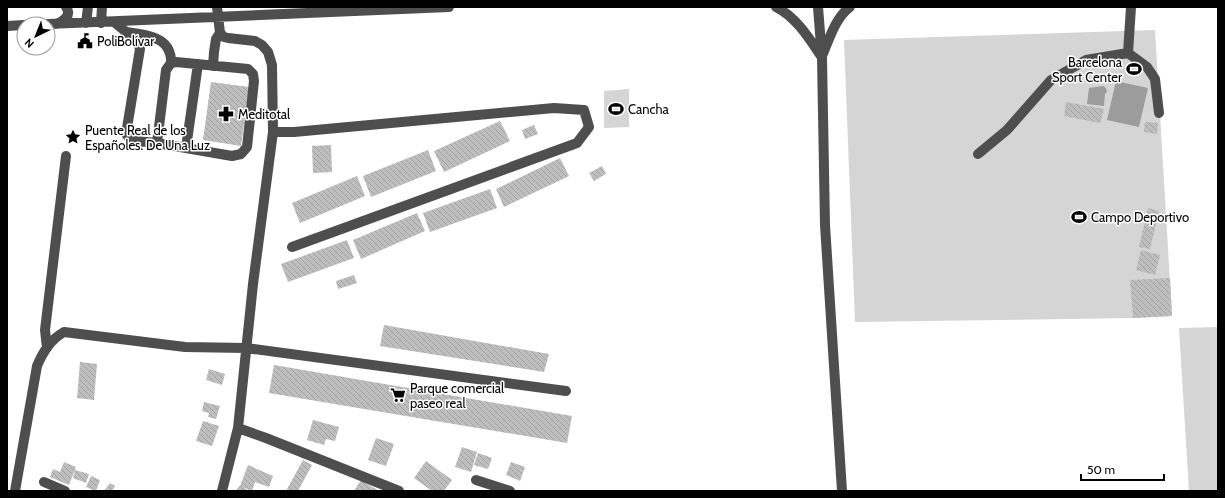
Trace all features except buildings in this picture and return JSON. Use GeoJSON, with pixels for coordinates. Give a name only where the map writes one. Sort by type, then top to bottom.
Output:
{"type":"FeatureCollection","features":[{"type":"Feature","properties":{"kind":"street"},"geometry":{"type":"LineString","coordinates":[[56,23],[66,19],[68,14],[68,9],[66,7]]}},
{"type":"Feature","properties":{"kind":"street"},"geometry":{"type":"LineString","coordinates":[[86,23],[88,7]]}},
{"type":"Feature","properties":{"kind":"street"},"geometry":{"type":"LineString","coordinates":[[101,22],[102,7]]}},
{"type":"Feature","properties":{"kind":"street"},"geometry":{"type":"LineString","coordinates":[[217,7],[220,33],[224,37],[254,41],[262,45],[268,52],[272,65],[273,132],[246,348],[238,428],[222,491]]}},
{"type":"Feature","properties":{"kind":"street"},"geometry":{"type":"LineString","coordinates":[[56,24],[449,7]]}},
{"type":"Feature","properties":{"kind":"street"},"geometry":{"type":"LineString","coordinates":[[776,7],[782,10],[796,23],[811,41],[822,58]]}},
{"type":"Feature","properties":{"kind":"street"},"geometry":{"type":"LineString","coordinates":[[818,7],[822,58],[825,225],[842,491]]}},
{"type":"Feature","properties":{"kind":"street"},"geometry":{"type":"LineString","coordinates":[[822,58],[836,24],[850,7]]}},
{"type":"Feature","properties":{"kind":"street"},"geometry":{"type":"LineString","coordinates":[[1128,53],[1130,7]]}},
{"type":"Feature","properties":{"kind":"street"},"geometry":{"type":"LineString","coordinates":[[114,22],[137,41],[140,49],[126,134],[130,139],[232,156],[241,154],[247,147],[254,81],[253,74],[248,69],[176,62],[171,63]]}},
{"type":"Feature","properties":{"kind":"street"},"geometry":{"type":"LineString","coordinates":[[127,32],[143,34],[156,38],[166,46],[170,53],[171,63],[166,70],[157,143]]}},
{"type":"Feature","properties":{"kind":"street"},"geometry":{"type":"LineString","coordinates":[[214,66],[216,39],[220,33]]}},
{"type":"Feature","properties":{"kind":"street"},"geometry":{"type":"LineString","coordinates":[[978,154],[1007,130],[1051,80],[1086,60],[1128,53],[1147,67],[1155,79],[1159,113]]}},
{"type":"Feature","properties":{"kind":"street"},"geometry":{"type":"LineString","coordinates":[[186,148],[198,64]]}},
{"type":"Feature","properties":{"kind":"street"},"geometry":{"type":"LineString","coordinates":[[273,132],[294,132],[554,108],[584,110],[589,127],[577,143],[292,247]]}},
{"type":"Feature","properties":{"kind":"street"},"geometry":{"type":"LineString","coordinates":[[47,348],[45,330],[66,156]]}},
{"type":"Feature","properties":{"kind":"street"},"geometry":{"type":"LineString","coordinates":[[15,491],[34,376],[39,362],[47,348],[64,332],[163,345],[246,348],[566,391]]}},
{"type":"Feature","properties":{"kind":"street"},"geometry":{"type":"LineString","coordinates":[[238,428],[399,491]]}},
{"type":"Feature","properties":{"kind":"street"},"geometry":{"type":"LineString","coordinates":[[476,480],[510,491]]}},
{"type":"Feature","properties":{"kind":"street"},"geometry":{"type":"LineString","coordinates":[[44,482],[65,491]]}},
{"type":"Feature","properties":{"kind":"shaded area","name":"Barcelona Sport Center"},"geometry":{"type":"Polygon","coordinates":[[[1155,30],[1172,316],[1133,318],[855,322],[844,40],[1155,30]]]}},
{"type":"Feature","properties":{"kind":"shaded area"},"geometry":{"type":"Polygon","coordinates":[[[1116,81],[1148,88],[1139,127],[1107,120],[1116,81]]]}},
{"type":"Feature","properties":{"kind":"shaded area"},"geometry":{"type":"Polygon","coordinates":[[[1103,86],[1106,88],[1107,92],[1105,94],[1104,106],[1087,104],[1089,88],[1103,86]]]}},
{"type":"Feature","properties":{"kind":"shaded area","name":"Cancha"},"geometry":{"type":"Polygon","coordinates":[[[629,89],[629,127],[604,128],[604,91],[629,89]]]}},
{"type":"Feature","properties":{"kind":"shaded area"},"geometry":{"type":"Polygon","coordinates":[[[1218,327],[1218,491],[1189,491],[1179,328],[1218,327]]]}},
{"type":"Feature","properties":{"kind":"place","name":"PoliBolívar"},"geometry":{"type":"Point","coordinates":[85,41]}},
{"type":"Feature","properties":{"kind":"place","name":"Barcelona Sport Center"},"geometry":{"type":"Point","coordinates":[1134,69]}},
{"type":"Feature","properties":{"kind":"place","name":"Cancha"},"geometry":{"type":"Point","coordinates":[616,109]}},
{"type":"Feature","properties":{"kind":"place","name":"Meditotal"},"geometry":{"type":"Point","coordinates":[226,114]}},
{"type":"Feature","properties":{"kind":"place","name":"Puente Real de los Españoles. De Una Luz"},"geometry":{"type":"Point","coordinates":[73,137]}},
{"type":"Feature","properties":{"kind":"place","name":"Campo Deportivo"},"geometry":{"type":"Point","coordinates":[1079,217]}},
{"type":"Feature","properties":{"kind":"place","name":"Parque comercial paseo real"},"geometry":{"type":"Point","coordinates":[398,395]}}]}
